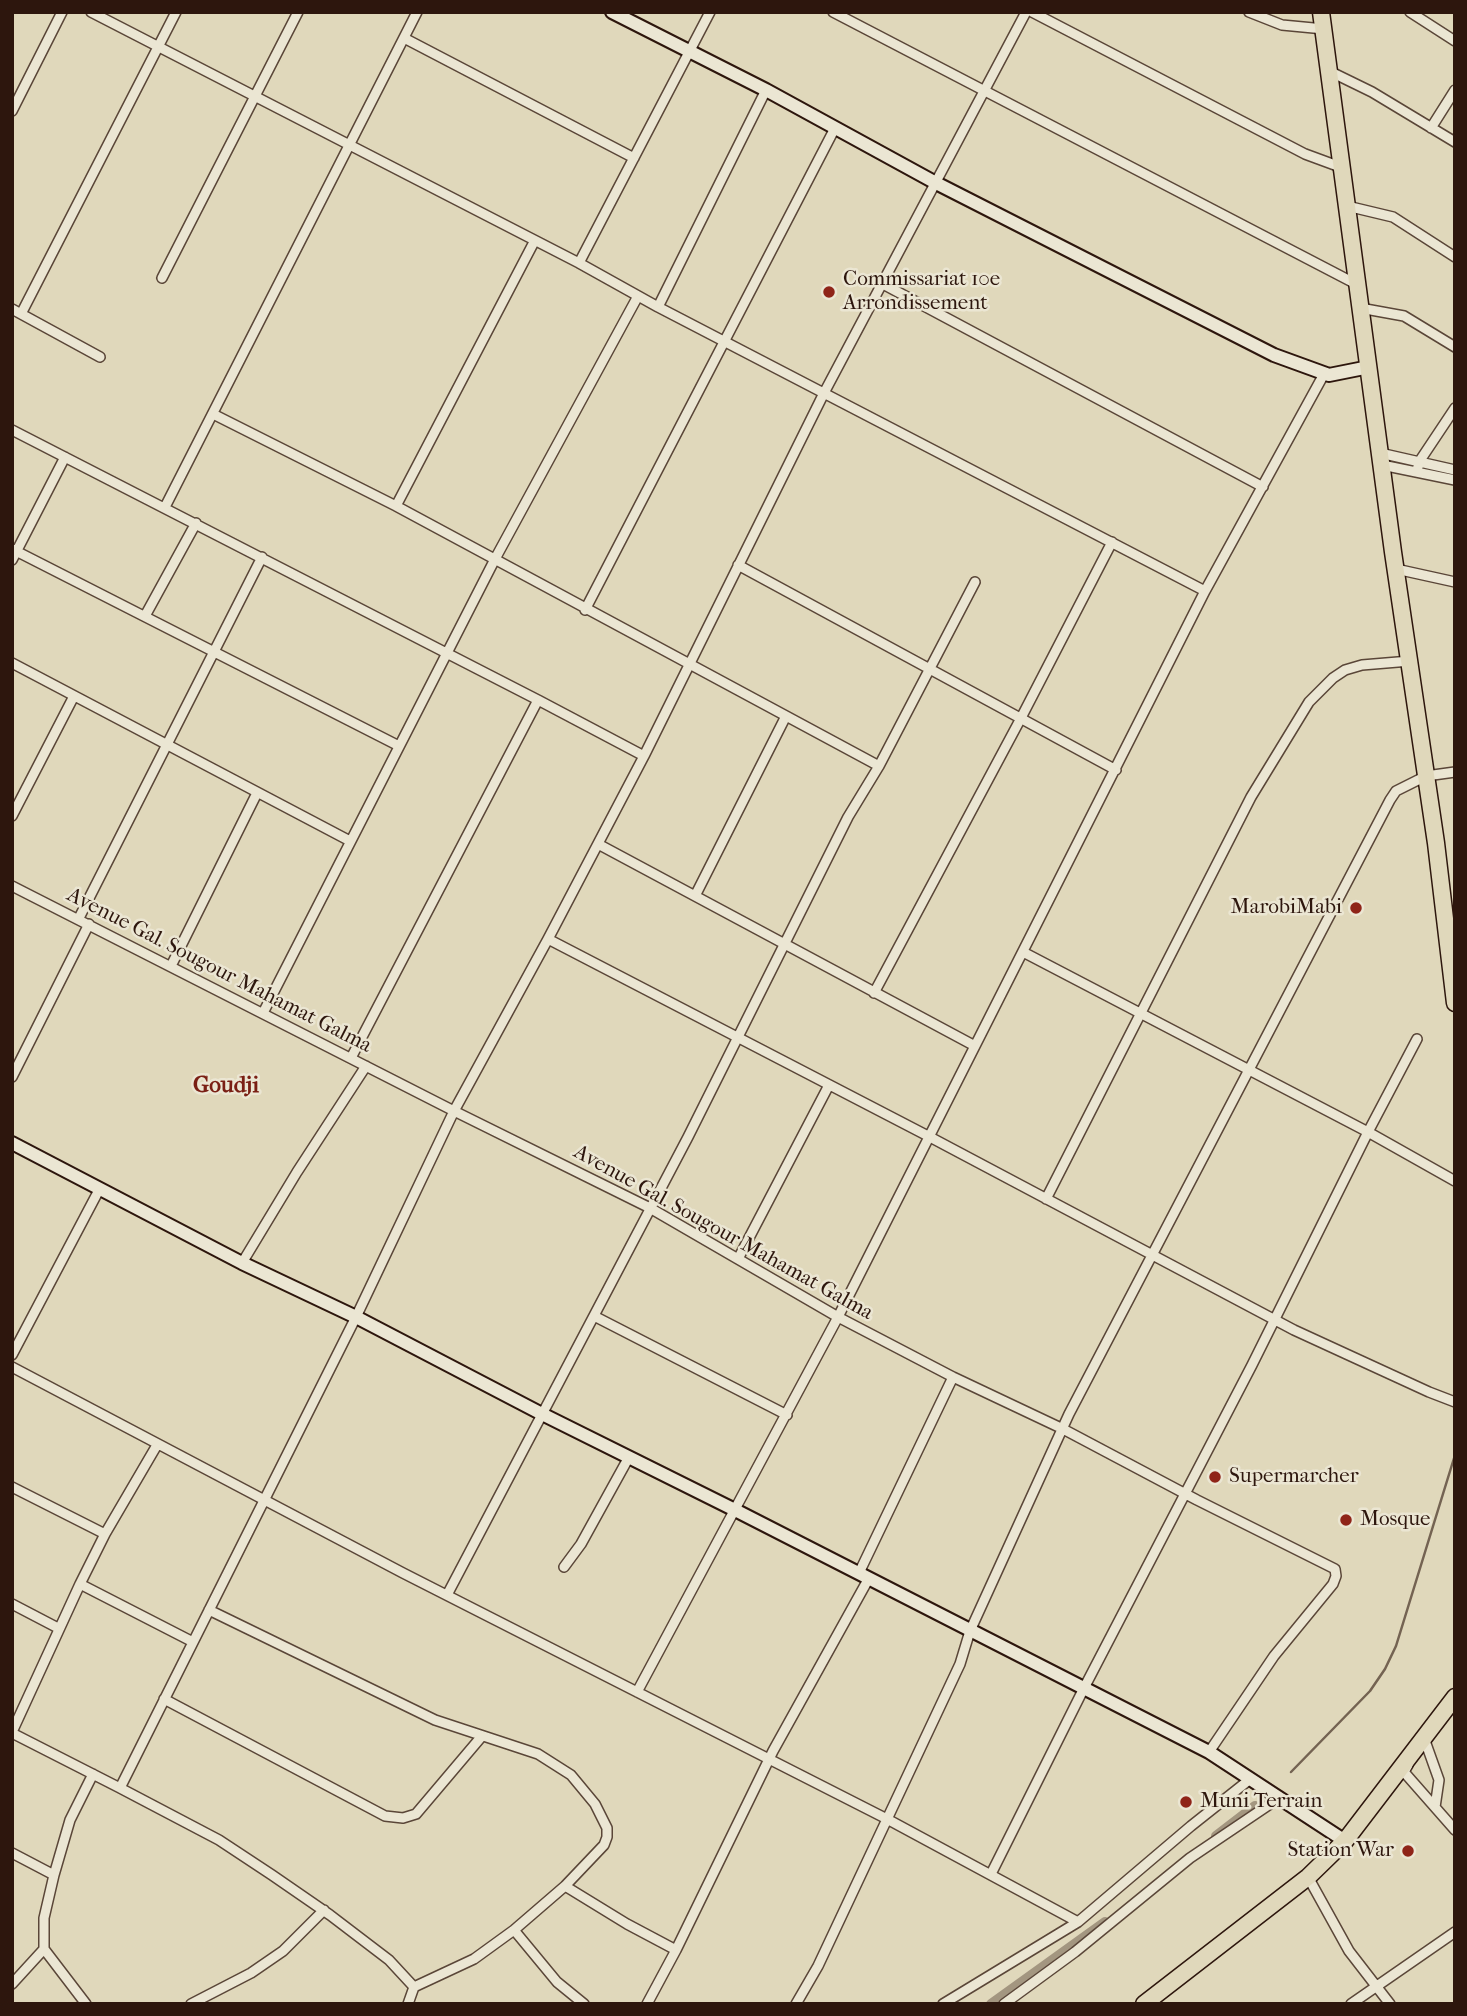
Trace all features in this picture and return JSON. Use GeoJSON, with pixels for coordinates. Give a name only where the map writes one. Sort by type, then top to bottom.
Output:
{"type":"FeatureCollection","features":[{"type":"Feature","properties":{"kind":"highway"},"geometry":{"type":"LineString","coordinates":[[1321,12],[1455,1003]]}},
{"type":"Feature","properties":{"kind":"highway"},"geometry":{"type":"LineString","coordinates":[[1144,2004],[1308,1877],[1345,1841],[1450,1702],[1455,1691]]}},
{"type":"Feature","properties":{"kind":"main road"},"geometry":{"type":"LineString","coordinates":[[612,12],[766,90],[936,183],[1274,355],[1324,374],[1338,374],[1369,367]]}},
{"type":"Feature","properties":{"kind":"main road"},"geometry":{"type":"LineString","coordinates":[[12,1143],[242,1263],[356,1317],[1209,1752],[1345,1841]]}},
{"type":"Feature","properties":{"kind":"street"},"geometry":{"type":"LineString","coordinates":[[12,111],[62,12]]}},
{"type":"Feature","properties":{"kind":"street"},"geometry":{"type":"LineString","coordinates":[[91,12],[579,263],[658,307],[1205,591]]}},
{"type":"Feature","properties":{"kind":"street"},"geometry":{"type":"LineString","coordinates":[[100,358],[17,312],[176,12]]}},
{"type":"Feature","properties":{"kind":"street"},"geometry":{"type":"LineString","coordinates":[[162,278],[298,12]]}},
{"type":"Feature","properties":{"kind":"street"},"geometry":{"type":"LineString","coordinates":[[165,507],[417,12]]}},
{"type":"Feature","properties":{"kind":"street"},"geometry":{"type":"LineString","coordinates":[[579,263],[710,12]]}},
{"type":"Feature","properties":{"kind":"street"},"geometry":{"type":"LineString","coordinates":[[834,12],[1358,285]]}},
{"type":"Feature","properties":{"kind":"street"},"geometry":{"type":"LineString","coordinates":[[120,1788],[356,1317],[454,1111],[644,756],[687,664],[824,393],[1027,12]]}},
{"type":"Feature","properties":{"kind":"street"},"geometry":{"type":"LineString","coordinates":[[1032,12],[1305,154],[1343,168]]}},
{"type":"Feature","properties":{"kind":"street"},"geometry":{"type":"LineString","coordinates":[[1249,12],[1282,25],[1324,29]]}},
{"type":"Feature","properties":{"kind":"street"},"geometry":{"type":"LineString","coordinates":[[1410,12],[1455,41]]}},
{"type":"Feature","properties":{"kind":"street"},"geometry":{"type":"LineString","coordinates":[[404,38],[634,158]]}},
{"type":"Feature","properties":{"kind":"street"},"geometry":{"type":"LineString","coordinates":[[1329,71],[1372,92],[1455,142]]}},
{"type":"Feature","properties":{"kind":"street"},"geometry":{"type":"LineString","coordinates":[[658,307],[766,90]]}},
{"type":"Feature","properties":{"kind":"street"},"geometry":{"type":"LineString","coordinates":[[1432,128],[1455,90]]}},
{"type":"Feature","properties":{"kind":"street"},"geometry":{"type":"LineString","coordinates":[[585,610],[835,128]]}},
{"type":"Feature","properties":{"kind":"street"},"geometry":{"type":"LineString","coordinates":[[1347,206],[1392,217],[1455,257]]}},
{"type":"Feature","properties":{"kind":"street"},"geometry":{"type":"LineString","coordinates":[[396,506],[534,242]]}},
{"type":"Feature","properties":{"kind":"street"},"geometry":{"type":"LineString","coordinates":[[881,283],[1263,487]]}},
{"type":"Feature","properties":{"kind":"street"},"geometry":{"type":"LineString","coordinates":[[263,1013],[495,559],[638,296]]}},
{"type":"Feature","properties":{"kind":"street"},"geometry":{"type":"LineString","coordinates":[[1360,308],[1404,316],[1455,347]]}},
{"type":"Feature","properties":{"kind":"street"},"geometry":{"type":"LineString","coordinates":[[637,1692],[838,1317],[1205,591],[1324,374]]}},
{"type":"Feature","properties":{"kind":"street"},"geometry":{"type":"LineString","coordinates":[[1418,467],[1455,408]]}},
{"type":"Feature","properties":{"kind":"street"},"geometry":{"type":"LineString","coordinates":[[213,414],[396,506],[879,766]]}},
{"type":"Feature","properties":{"kind":"street"},"geometry":{"type":"LineString","coordinates":[[12,430],[644,756]]}},
{"type":"Feature","properties":{"kind":"street"},"geometry":{"type":"LineString","coordinates":[[65,457],[14,553],[215,651],[399,746]]}},
{"type":"Feature","properties":{"kind":"street"},"geometry":{"type":"LineString","coordinates":[[1381,459],[1418,467],[1455,480]]}},
{"type":"Feature","properties":{"kind":"street"},"geometry":{"type":"LineString","coordinates":[[1418,467],[1455,470]]}},
{"type":"Feature","properties":{"kind":"street"},"geometry":{"type":"LineString","coordinates":[[145,617],[196,523]]}},
{"type":"Feature","properties":{"kind":"street"},"geometry":{"type":"LineString","coordinates":[[874,993],[1112,542]]}},
{"type":"Feature","properties":{"kind":"street"},"geometry":{"type":"LineString","coordinates":[[79,918],[262,557]]}},
{"type":"Feature","properties":{"kind":"street"},"geometry":{"type":"LineString","coordinates":[[738,565],[1116,770]]}},
{"type":"Feature","properties":{"kind":"street"},"geometry":{"type":"LineString","coordinates":[[1396,569],[1455,582]]}},
{"type":"Feature","properties":{"kind":"street"},"geometry":{"type":"LineString","coordinates":[[447,1595],[650,1208],[848,817],[879,766],[975,582]]}},
{"type":"Feature","properties":{"kind":"street"},"geometry":{"type":"LineString","coordinates":[[1046,1199],[1251,797],[1309,702],[1345,670],[1362,665],[1410,661]]}},
{"type":"Feature","properties":{"kind":"street"},"geometry":{"type":"LineString","coordinates":[[12,663],[350,841]]}},
{"type":"Feature","properties":{"kind":"street"},"geometry":{"type":"LineString","coordinates":[[12,816],[74,696]]}},
{"type":"Feature","properties":{"kind":"street"},"geometry":{"type":"LineString","coordinates":[[351,1058],[538,700]]}},
{"type":"Feature","properties":{"kind":"street"},"geometry":{"type":"LineString","coordinates":[[695,896],[786,716]]}},
{"type":"Feature","properties":{"kind":"street"},"geometry":{"type":"LineString","coordinates":[[796,2004],[818,1966],[960,1664],[970,1631],[1063,1429],[1390,800],[1396,791],[1426,776],[1455,772]]}},
{"type":"Feature","properties":{"kind":"street"},"geometry":{"type":"LineString","coordinates":[[171,966],[257,793]]}},
{"type":"Feature","properties":{"kind":"street"},"geometry":{"type":"LineString","coordinates":[[598,844],[975,1046]]}},
{"type":"Feature","properties":{"kind":"street","name":"Avenue Gal. Sougour Mahamat Galma"},"geometry":{"type":"LineString","coordinates":[[12,886],[650,1208],[838,1317],[1335,1569],[1333,1584],[1274,1657],[1209,1752]]}},
{"type":"Feature","properties":{"kind":"street"},"geometry":{"type":"LineString","coordinates":[[12,1077],[89,923]]}},
{"type":"Feature","properties":{"kind":"street"},"geometry":{"type":"LineString","coordinates":[[548,939],[1275,1320],[1455,1402]]}},
{"type":"Feature","properties":{"kind":"street"},"geometry":{"type":"LineString","coordinates":[[1023,952],[1368,1132],[1455,1181]]}},
{"type":"Feature","properties":{"kind":"street"},"geometry":{"type":"LineString","coordinates":[[990,1874],[1417,1039]]}},
{"type":"Feature","properties":{"kind":"street"},"geometry":{"type":"LineString","coordinates":[[242,1263],[366,1066]]}},
{"type":"Feature","properties":{"kind":"street"},"geometry":{"type":"LineString","coordinates":[[738,1259],[829,1085]]}},
{"type":"Feature","properties":{"kind":"street"},"geometry":{"type":"LineString","coordinates":[[12,1355],[99,1190]]}},
{"type":"Feature","properties":{"kind":"street"},"geometry":{"type":"LineString","coordinates":[[594,1316],[787,1415]]}},
{"type":"Feature","properties":{"kind":"street"},"geometry":{"type":"LineString","coordinates":[[12,1367],[447,1595],[887,1819],[1077,1922]]}},
{"type":"Feature","properties":{"kind":"street"},"geometry":{"type":"LineString","coordinates":[[647,2004],[864,1576],[953,1377]]}},
{"type":"Feature","properties":{"kind":"street"},"geometry":{"type":"LineString","coordinates":[[157,1445],[105,1534],[58,1628],[12,1733],[219,1840],[324,1910],[389,1959],[414,1987]]}},
{"type":"Feature","properties":{"kind":"street"},"geometry":{"type":"LineString","coordinates":[[564,1567],[581,1544],[629,1457]]}},
{"type":"Feature","properties":{"kind":"street"},"geometry":{"type":"LineString","coordinates":[[12,1487],[105,1534]]}},
{"type":"Feature","properties":{"kind":"street"},"geometry":{"type":"LineString","coordinates":[[80,1584],[193,1642]]}},
{"type":"Feature","properties":{"kind":"street"},"geometry":{"type":"LineString","coordinates":[[12,1604],[58,1628]]}},
{"type":"Feature","properties":{"kind":"street"},"geometry":{"type":"LineString","coordinates":[[209,1610],[435,1720],[538,1754],[571,1775],[596,1804],[607,1828],[604,1845],[565,1886],[514,1930],[474,1959],[414,1987],[408,2004]]}},
{"type":"Feature","properties":{"kind":"street"},"geometry":{"type":"LineString","coordinates":[[164,1699],[385,1816],[403,1818],[416,1814],[482,1736]]}},
{"type":"Feature","properties":{"kind":"street"},"geometry":{"type":"LineString","coordinates":[[1419,1744],[1439,1780],[1435,1807]]}},
{"type":"Feature","properties":{"kind":"street"},"geometry":{"type":"LineString","coordinates":[[1419,1744],[1404,1772],[1455,1830]]}},
{"type":"Feature","properties":{"kind":"street"},"geometry":{"type":"LineString","coordinates":[[86,2004],[44,1949],[44,1918],[70,1819],[93,1774]]}},
{"type":"Feature","properties":{"kind":"street"},"geometry":{"type":"LineString","coordinates":[[943,2004],[1077,1922],[1250,1780]]}},
{"type":"Feature","properties":{"kind":"street"},"geometry":{"type":"LineString","coordinates":[[1004,2004],[1075,1952],[1190,1858],[1279,1798]]}},
{"type":"Feature","properties":{"kind":"street"},"geometry":{"type":"LineString","coordinates":[[12,1853],[54,1875]]}},
{"type":"Feature","properties":{"kind":"street"},"geometry":{"type":"LineString","coordinates":[[1308,1877],[1349,1951],[1390,2004]]}},
{"type":"Feature","properties":{"kind":"street"},"geometry":{"type":"LineString","coordinates":[[565,1886],[676,1950]]}},
{"type":"Feature","properties":{"kind":"street"},"geometry":{"type":"LineString","coordinates":[[191,2004],[251,1973],[283,1951],[324,1910]]}},
{"type":"Feature","properties":{"kind":"street"},"geometry":{"type":"LineString","coordinates":[[514,1930],[557,1982],[584,2004]]}},
{"type":"Feature","properties":{"kind":"street"},"geometry":{"type":"LineString","coordinates":[[1351,2004],[1455,1932]]}},
{"type":"Feature","properties":{"kind":"street"},"geometry":{"type":"LineString","coordinates":[[12,1984],[44,1949]]}},
{"type":"Feature","properties":{"kind":"waterway"},"geometry":{"type":"LineString","coordinates":[[1291,1772],[1370,1691],[1385,1669],[1396,1646],[1455,1455]]}},
{"type":"Feature","properties":{"kind":"waterway"},"geometry":{"type":"LineString","coordinates":[[1216,1836],[1255,1806]]}},
{"type":"Feature","properties":{"kind":"waterway"},"geometry":{"type":"LineString","coordinates":[[991,2004],[1105,1922]]}},
{"type":"Feature","properties":{"kind":"place","name":"Commissariat 10e Arrondissement"},"geometry":{"type":"Point","coordinates":[829,292]}},
{"type":"Feature","properties":{"kind":"place","name":"MarobiMabi"},"geometry":{"type":"Point","coordinates":[1356,908]}},
{"type":"Feature","properties":{"kind":"place","name":"Supermarcher"},"geometry":{"type":"Point","coordinates":[1215,1477]}},
{"type":"Feature","properties":{"kind":"place","name":"Mosque"},"geometry":{"type":"Point","coordinates":[1346,1520]}},
{"type":"Feature","properties":{"kind":"place","name":"Muni Terrain"},"geometry":{"type":"Point","coordinates":[1186,1802]}},
{"type":"Feature","properties":{"kind":"place","name":"Station War"},"geometry":{"type":"Point","coordinates":[1408,1851]}},
{"type":"Feature","properties":{"kind":"district","name":"Goudji"},"geometry":{"type":"Point","coordinates":[226,1086]}}]}
